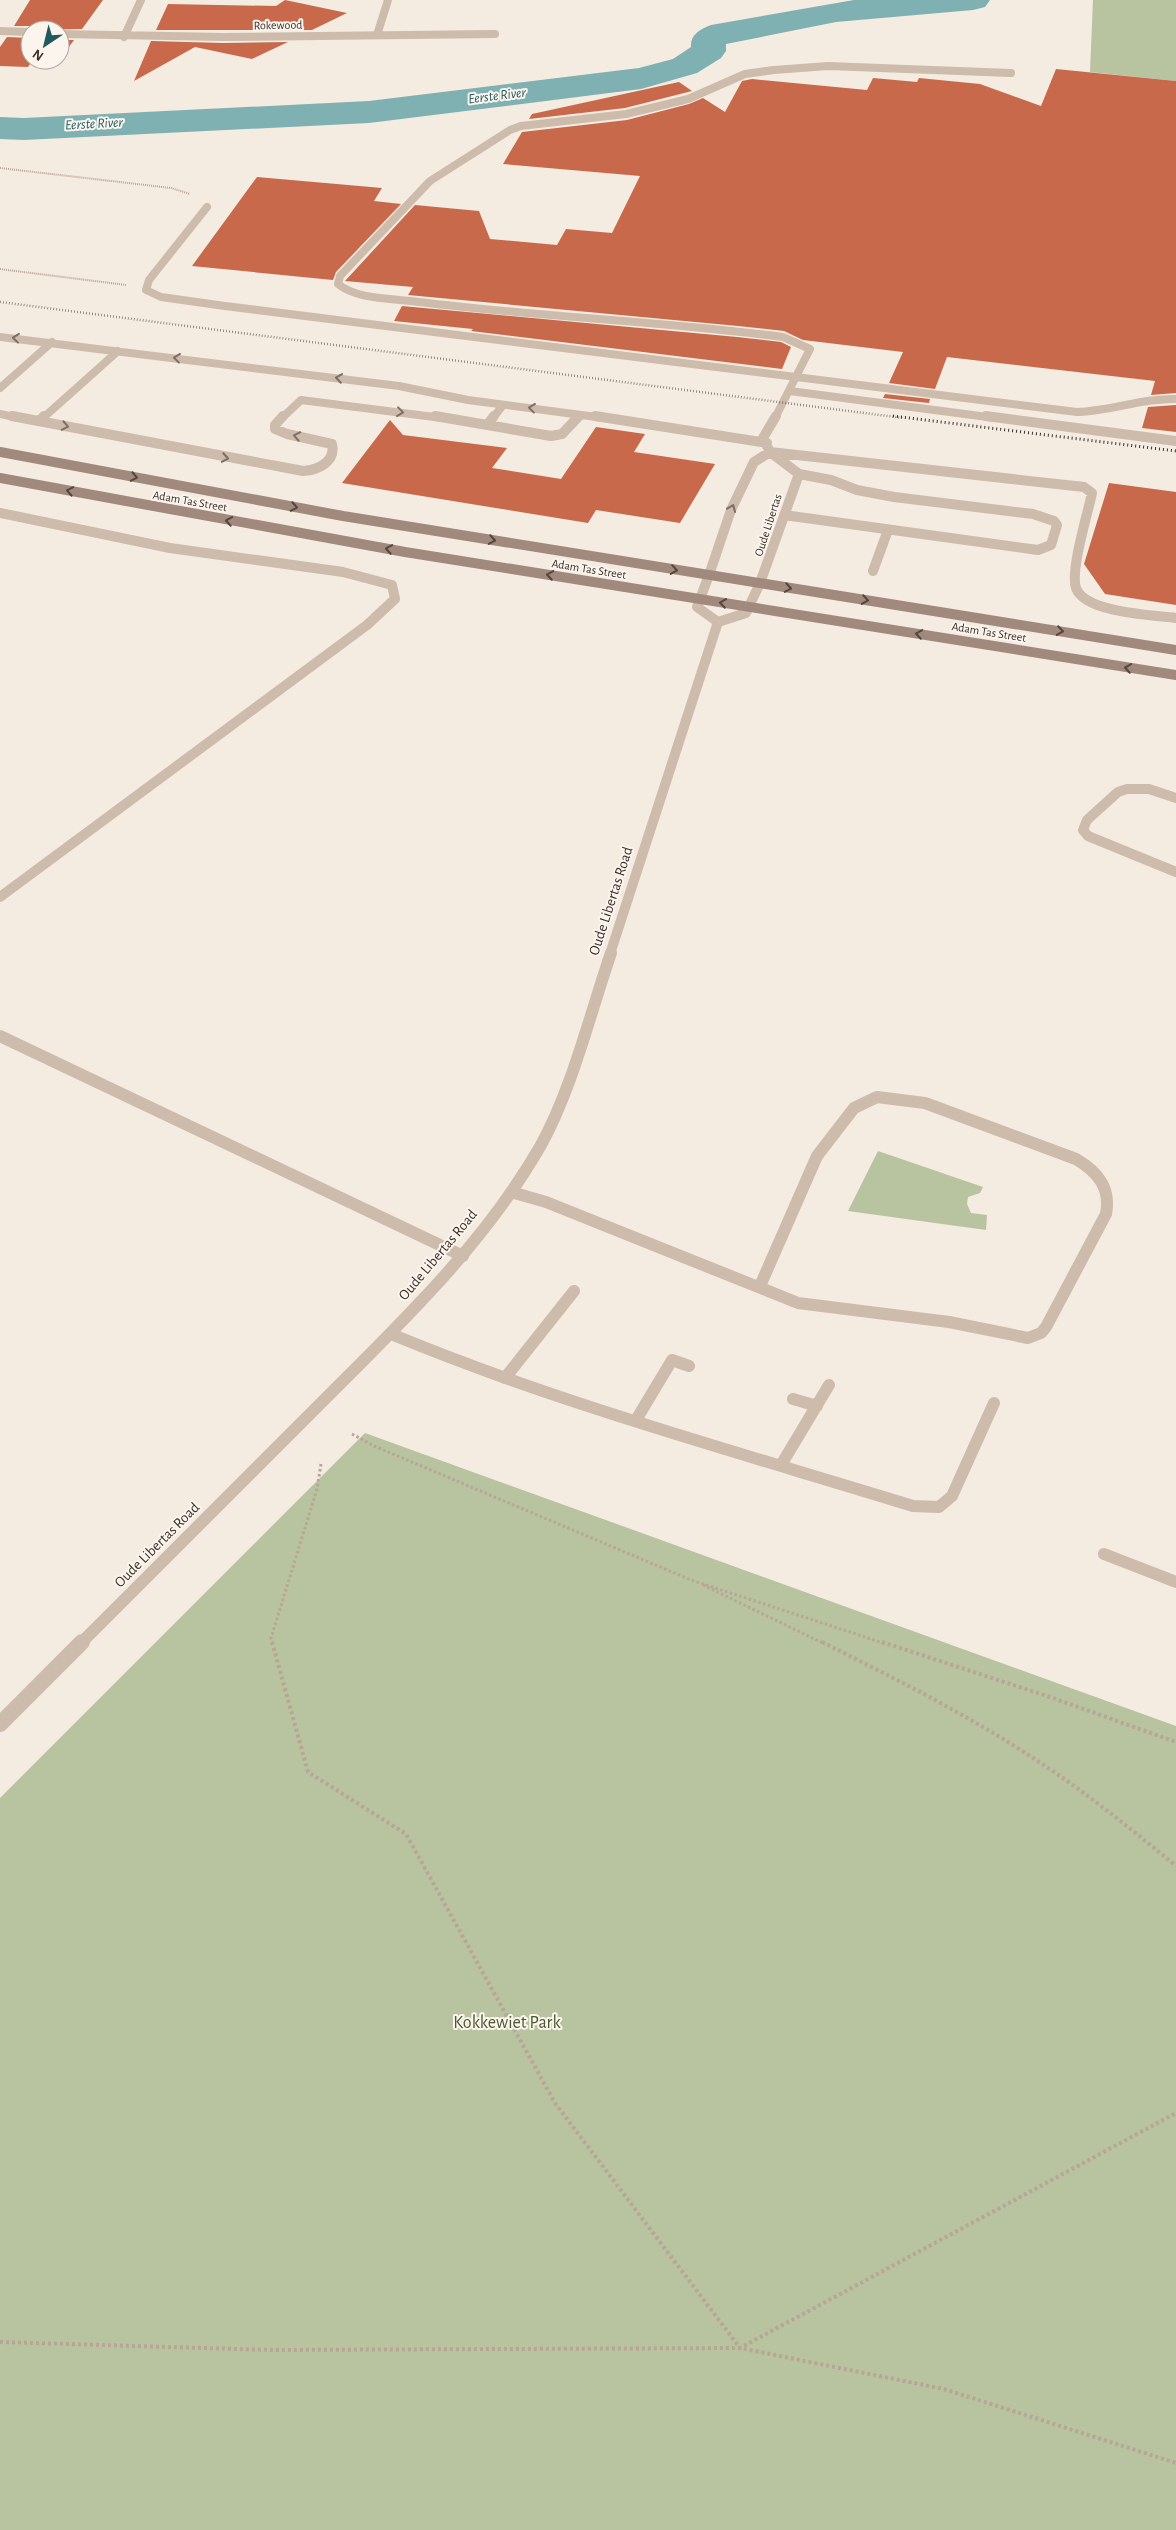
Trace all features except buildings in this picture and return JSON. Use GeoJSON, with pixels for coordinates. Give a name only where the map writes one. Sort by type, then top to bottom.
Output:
{"type":"FeatureCollection","features":[{"type":"Feature","properties":{"kind":"main road","name":"Adam Tas Street"},"geometry":{"type":"LineString","coordinates":[[0,452],[343,516],[1176,650]]}},
{"type":"Feature","properties":{"kind":"main road","name":"Adam Tas Street"},"geometry":{"type":"LineString","coordinates":[[0,478],[396,551],[1176,676]]}},
{"type":"Feature","properties":{"kind":"street"},"geometry":{"type":"LineString","coordinates":[[124,36],[141,0]]}},
{"type":"Feature","properties":{"kind":"street"},"geometry":{"type":"LineString","coordinates":[[377,35],[388,0]]}},
{"type":"Feature","properties":{"kind":"street"},"geometry":{"type":"LineString","coordinates":[[0,31],[20,32]]}},
{"type":"Feature","properties":{"kind":"street","name":"Rokewood"},"geometry":{"type":"LineString","coordinates":[[70,34],[124,36],[495,34]]}},
{"type":"Feature","properties":{"kind":"street"},"geometry":{"type":"LineString","coordinates":[[784,516],[1038,550],[1052,545],[1057,525],[1054,521],[1033,514],[894,497],[857,490],[831,480],[798,474],[768,447],[764,438],[790,391],[810,349],[783,337],[445,305],[360,294],[345,290],[338,284],[340,276],[430,181],[505,133],[521,126],[626,114],[688,99],[745,74],[774,70],[828,66],[1011,73]]}},
{"type":"Feature","properties":{"kind":"street"},"geometry":{"type":"LineString","coordinates":[[207,207],[149,280],[146,290],[162,297],[225,306],[1077,412],[1101,411],[1143,400],[1176,399]]}},
{"type":"Feature","properties":{"kind":"street"},"geometry":{"type":"LineString","coordinates":[[0,337],[118,350],[389,385],[487,425],[556,436],[562,434],[580,415]]}},
{"type":"Feature","properties":{"kind":"street"},"geometry":{"type":"LineString","coordinates":[[0,388],[52,342]]}},
{"type":"Feature","properties":{"kind":"street"},"geometry":{"type":"LineString","coordinates":[[39,421],[118,350]]}},
{"type":"Feature","properties":{"kind":"street"},"geometry":{"type":"LineString","coordinates":[[790,391],[1176,441]]}},
{"type":"Feature","properties":{"kind":"street"},"geometry":{"type":"LineString","coordinates":[[0,414],[292,470],[312,471],[323,466],[333,453],[334,447],[326,442],[287,434],[276,429],[275,425],[296,402],[441,406],[502,405],[580,415],[768,447],[1084,487],[1092,494],[1076,572],[1077,590],[1087,602],[1104,607],[1176,618]]}},
{"type":"Feature","properties":{"kind":"street"},"geometry":{"type":"LineString","coordinates":[[487,425],[502,405]]}},
{"type":"Feature","properties":{"kind":"street"},"geometry":{"type":"LineString","coordinates":[[749,607],[746,613],[718,622],[698,607],[731,510],[754,462],[768,447]]}},
{"type":"Feature","properties":{"kind":"street","name":"Oude Libertas"},"geometry":{"type":"LineString","coordinates":[[749,607],[769,563],[798,474]]}},
{"type":"Feature","properties":{"kind":"street"},"geometry":{"type":"LineString","coordinates":[[0,512],[193,552],[317,566],[360,574],[392,585],[395,600],[367,625],[0,897]]}},
{"type":"Feature","properties":{"kind":"street"},"geometry":{"type":"LineString","coordinates":[[873,572],[888,530]]}},
{"type":"Feature","properties":{"kind":"street","name":"Oude Libertas Road"},"geometry":{"type":"LineString","coordinates":[[0,1724],[390,1334],[463,1256],[511,1192],[540,1146],[567,1084],[701,680],[718,622]]}},
{"type":"Feature","properties":{"kind":"street"},"geometry":{"type":"LineString","coordinates":[[1176,798],[1148,789],[1127,789],[1118,792],[1087,820],[1083,830],[1088,836],[1176,872]]}},
{"type":"Feature","properties":{"kind":"street"},"geometry":{"type":"LineString","coordinates":[[0,1036],[463,1256]]}},
{"type":"Feature","properties":{"kind":"street"},"geometry":{"type":"LineString","coordinates":[[511,1192],[546,1202],[760,1286],[790,1300],[811,1306],[949,1322],[1028,1338],[1041,1333],[1052,1316],[1106,1214],[1109,1206],[1108,1189],[1097,1173],[1076,1159],[925,1103],[906,1099],[877,1097],[854,1108],[817,1156],[760,1286]]}},
{"type":"Feature","properties":{"kind":"street"},"geometry":{"type":"LineString","coordinates":[[505,1378],[574,1291]]}},
{"type":"Feature","properties":{"kind":"street"},"geometry":{"type":"LineString","coordinates":[[390,1334],[461,1363],[505,1378],[914,1506],[930,1508],[939,1507],[952,1496],[994,1403]]}},
{"type":"Feature","properties":{"kind":"street"},"geometry":{"type":"LineString","coordinates":[[636,1420],[672,1360],[689,1366]]}},
{"type":"Feature","properties":{"kind":"street"},"geometry":{"type":"LineString","coordinates":[[781,1465],[829,1385]]}},
{"type":"Feature","properties":{"kind":"street"},"geometry":{"type":"LineString","coordinates":[[793,1399],[817,1406]]}},
{"type":"Feature","properties":{"kind":"street"},"geometry":{"type":"LineString","coordinates":[[1104,1554],[1176,1582]]}},
{"type":"Feature","properties":{"kind":"path"},"geometry":{"type":"LineString","coordinates":[[0,168],[171,188],[193,194],[204,200],[207,207]]}},
{"type":"Feature","properties":{"kind":"path"},"geometry":{"type":"LineString","coordinates":[[0,269],[147,288]]}},
{"type":"Feature","properties":{"kind":"path"},"geometry":{"type":"LineString","coordinates":[[352,1434],[374,1446],[691,1580],[872,1666],[985,1728],[1107,1809],[1176,1866]]}},
{"type":"Feature","properties":{"kind":"path"},"geometry":{"type":"LineString","coordinates":[[321,1464],[317,1489],[271,1638],[308,1772],[406,1834],[555,2103],[740,2348]]}},
{"type":"Feature","properties":{"kind":"path"},"geometry":{"type":"LineString","coordinates":[[691,1580],[1053,1698],[1176,1742]]}},
{"type":"Feature","properties":{"kind":"path"},"geometry":{"type":"LineString","coordinates":[[740,2348],[1176,2114]]}},
{"type":"Feature","properties":{"kind":"path"},"geometry":{"type":"LineString","coordinates":[[0,2342],[272,2350],[740,2348],[944,2389],[1176,2464]]}},
{"type":"Feature","properties":{"kind":"green space"},"geometry":{"type":"Polygon","coordinates":[[[1093,0],[1176,0],[1176,81],[1090,72],[1093,0]]]}},
{"type":"Feature","properties":{"kind":"green space"},"geometry":{"type":"Polygon","coordinates":[[[878,1151],[983,1187],[980,1193],[968,1197],[967,1204],[971,1213],[987,1215],[986,1230],[848,1211],[878,1151]]]}},
{"type":"Feature","properties":{"kind":"green space","name":"Kokkewiet Park"},"geometry":{"type":"Polygon","coordinates":[[[365,1433],[1176,1726],[1176,2530],[0,2530],[0,1798],[365,1433]]]}},
{"type":"Feature","properties":{"kind":"waterway","name":"Eerste River"},"geometry":{"type":"LineString","coordinates":[[0,128],[24,129],[369,112],[641,78],[685,66],[709,51],[708,41],[718,34],[751,30],[836,12],[973,0]]}},
{"type":"Feature","properties":{"kind":"railway"},"geometry":{"type":"LineString","coordinates":[[0,302],[903,418]]}},
{"type":"Feature","properties":{"kind":"railway"},"geometry":{"type":"LineString","coordinates":[[893,416],[1176,451]]}}]}
